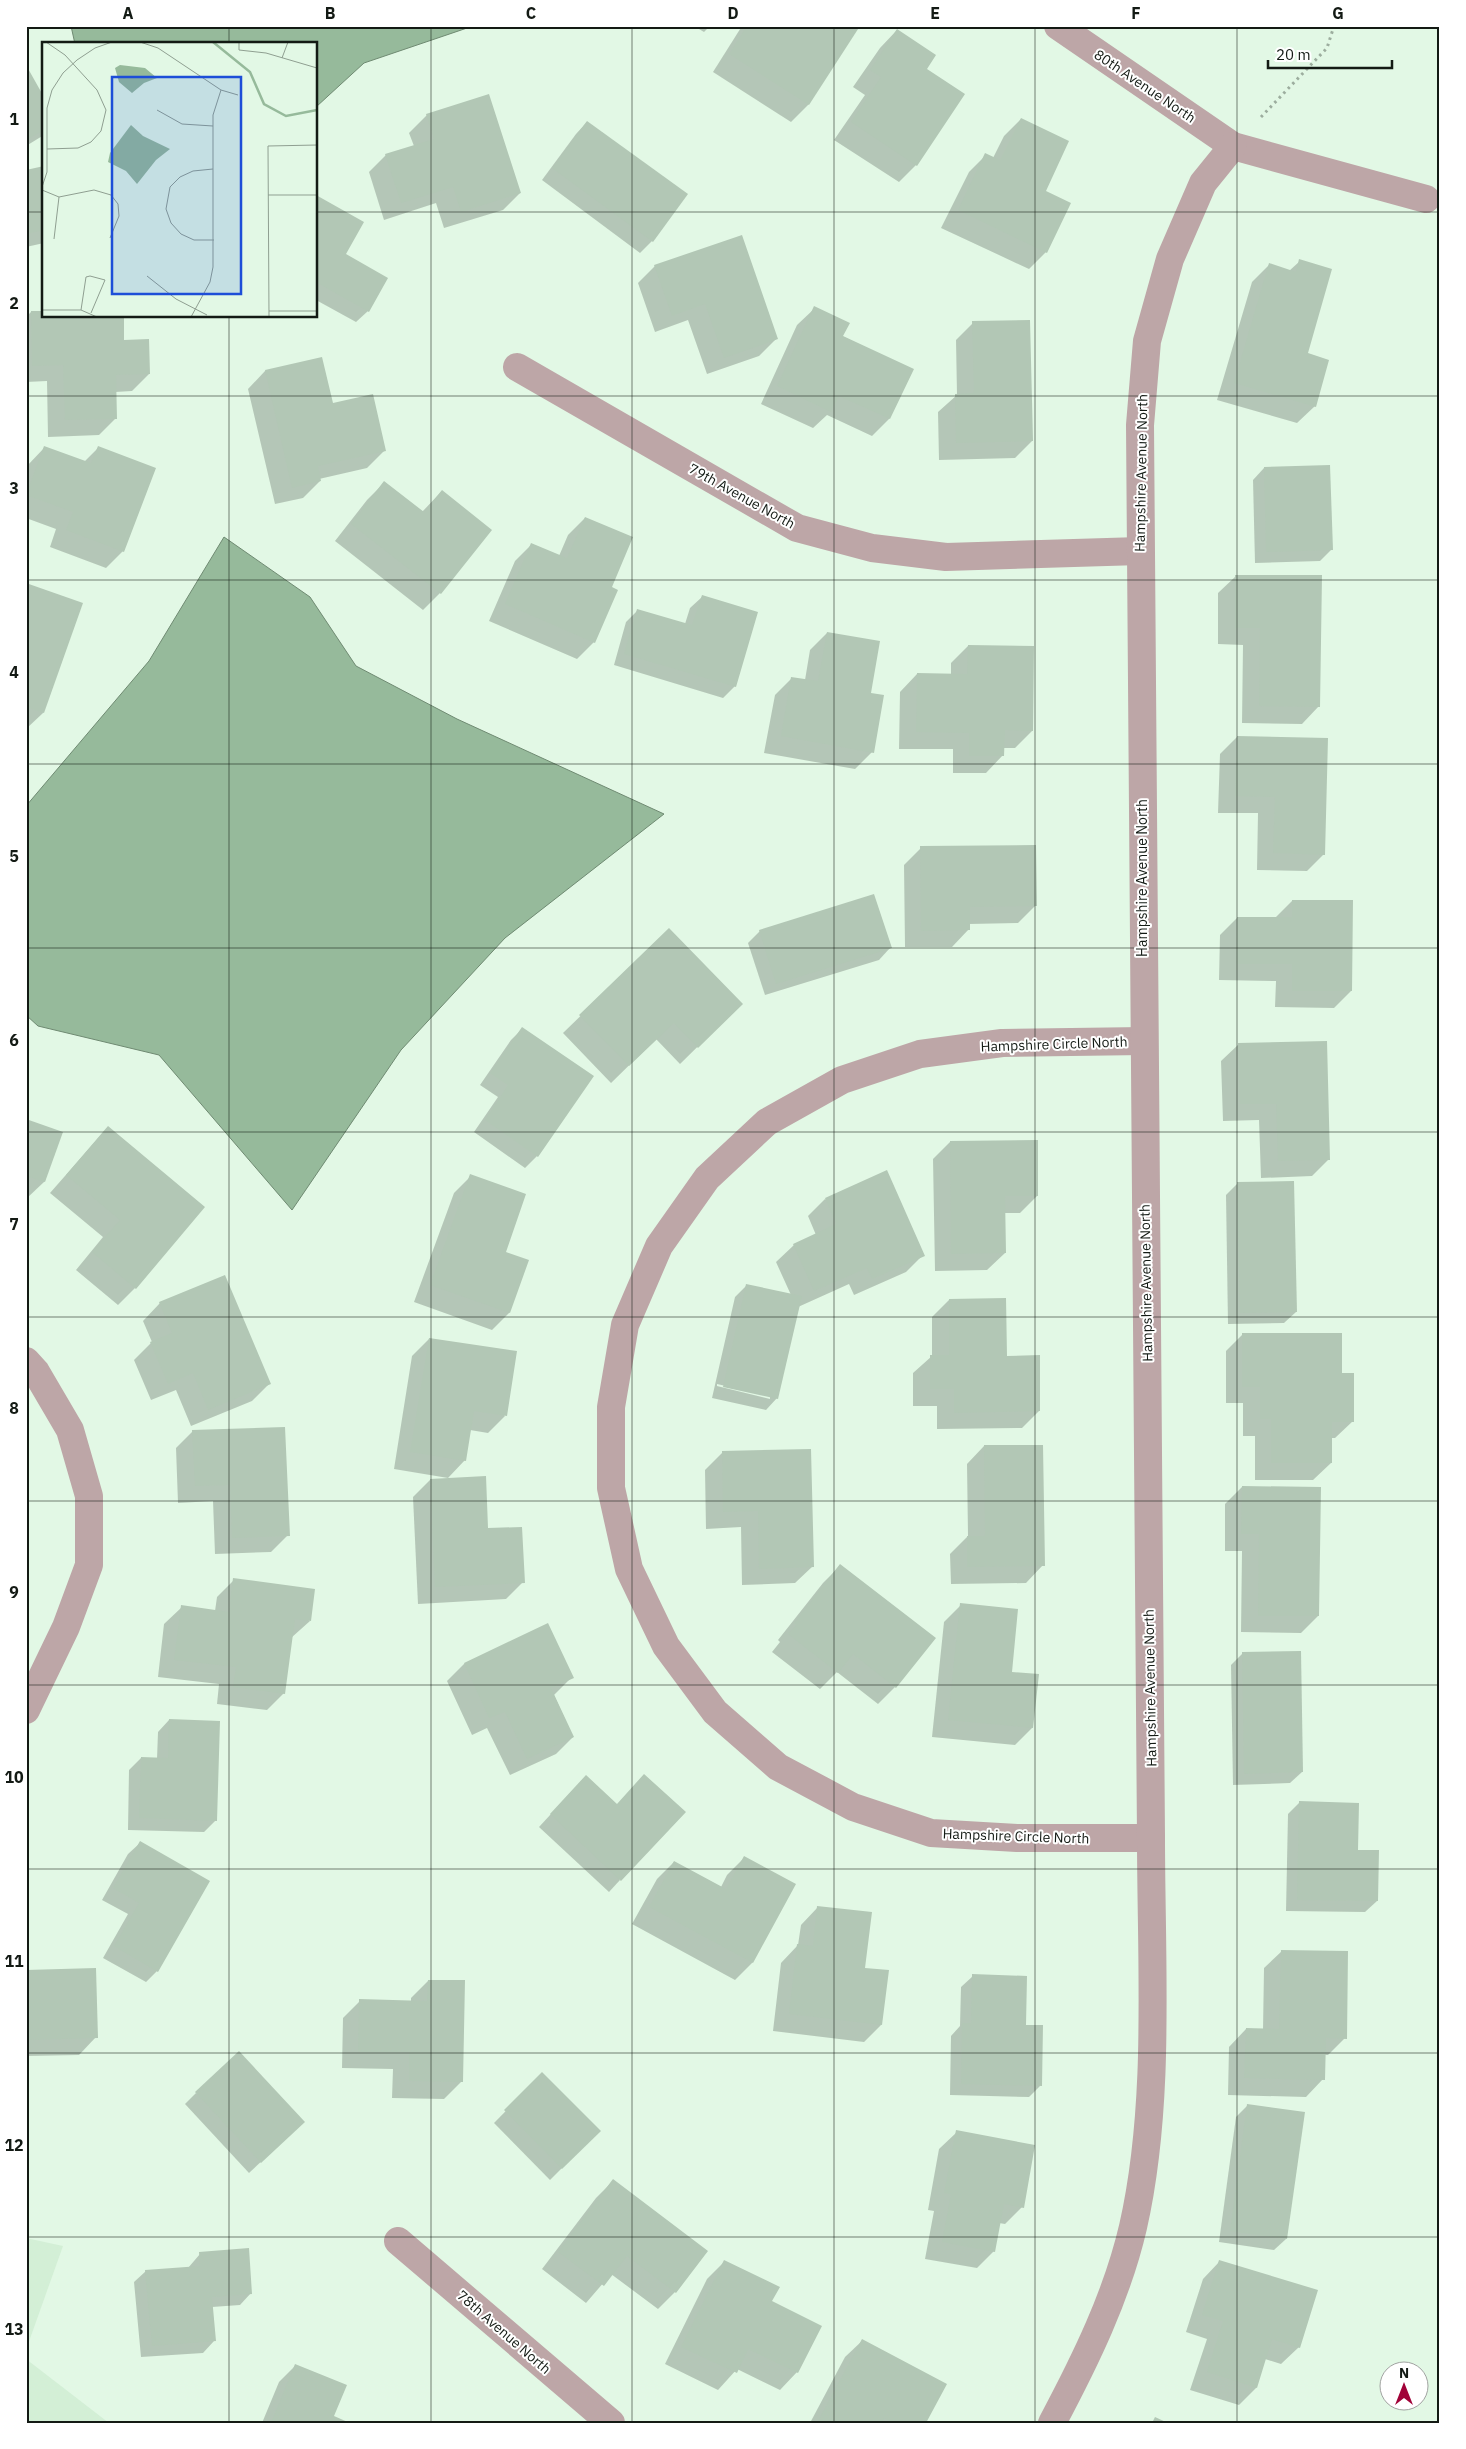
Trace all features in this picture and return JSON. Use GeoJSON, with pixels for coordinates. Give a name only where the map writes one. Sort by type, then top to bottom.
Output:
{"type":"FeatureCollection","features":[{"type":"Feature","properties":{"kind":"street","name":"80th Avenue North"},"geometry":{"type":"LineString","coordinates":[[1058,26],[1233,146],[1426,198]]}},
{"type":"Feature","properties":{"kind":"street","name":"Hampshire Avenue North"},"geometry":{"type":"LineString","coordinates":[[1052,2423],[1106,2312],[1132,2228],[1148,2131],[1151,2054],[1151,1838],[1140,425],[1147,341],[1170,259],[1203,183],[1233,146]]}},
{"type":"Feature","properties":{"kind":"street","name":"79th Avenue North"},"geometry":{"type":"LineString","coordinates":[[517,367],[797,528],[872,548],[946,557],[1140,551]]}},
{"type":"Feature","properties":{"kind":"street","name":"Hampshire Circle North"},"geometry":{"type":"LineString","coordinates":[[1144,1041],[1002,1043],[920,1054],[842,1080],[767,1122],[707,1178],[659,1246],[625,1325],[611,1407],[611,1488],[629,1569],[666,1646],[715,1712],[778,1767],[853,1807],[931,1833],[1017,1838],[1151,1838]]}},
{"type":"Feature","properties":{"kind":"street"},"geometry":{"type":"LineString","coordinates":[[26,1362],[36,1372],[70,1430],[89,1496],[89,1565],[66,1627],[26,1710]]}},
{"type":"Feature","properties":{"kind":"street","name":"78th Avenue North"},"geometry":{"type":"LineString","coordinates":[[398,2241],[611,2423]]}},
{"type":"Feature","properties":{"kind":"path"},"geometry":{"type":"LineString","coordinates":[[1233,146],[1327,48],[1334,26]]}},
{"type":"Feature","properties":{"kind":"shaded area"},"geometry":{"type":"Polygon","coordinates":[[[71,26],[473,26],[364,63],[318,105],[318,42],[75,42],[71,26]]]}},
{"type":"Feature","properties":{"kind":"shaded area"},"geometry":{"type":"Polygon","coordinates":[[[224,537],[310,597],[356,666],[457,719],[664,814],[505,938],[401,1050],[292,1210],[159,1055],[38,1026],[26,1015],[26,806],[149,661],[224,537]]]}},
{"type":"Feature","properties":{"kind":"shaded area"},"geometry":{"type":"Polygon","coordinates":[[[26,2238],[63,2246],[26,2350],[26,2238]]]}},
{"type":"Feature","properties":{"kind":"shaded area"},"geometry":{"type":"Polygon","coordinates":[[[26,2359],[109,2423],[26,2423],[26,2359]]]}},
{"type":"Feature","properties":{"kind":"building"},"geometry":{"type":"Polygon","coordinates":[[[747,26],[860,26],[809,105],[729,54],[747,26]]]}},
{"type":"Feature","properties":{"kind":"building"},"geometry":{"type":"Polygon","coordinates":[[[897,29],[936,55],[927,69],[965,94],[917,166],[851,122],[881,77],[870,70],[897,29]]]}},
{"type":"Feature","properties":{"kind":"building"},"geometry":{"type":"Polygon","coordinates":[[[26,65],[42,93],[42,131],[26,140],[26,65]]]}},
{"type":"Feature","properties":{"kind":"building"},"geometry":{"type":"Polygon","coordinates":[[[489,94],[521,193],[461,212],[453,187],[401,203],[385,154],[434,139],[426,114],[489,94]]]}},
{"type":"Feature","properties":{"kind":"building"},"geometry":{"type":"Polygon","coordinates":[[[1021,118],[1069,141],[1046,191],[1071,203],[1047,253],[958,210],[985,153],[1000,160],[1021,118]]]}},
{"type":"Feature","properties":{"kind":"building"},"geometry":{"type":"Polygon","coordinates":[[[587,121],[688,194],[653,242],[552,168],[587,121]]]}},
{"type":"Feature","properties":{"kind":"building"},"geometry":{"type":"Polygon","coordinates":[[[42,166],[42,230],[26,234],[26,170],[42,166]]]}},
{"type":"Feature","properties":{"kind":"building"},"geometry":{"type":"Polygon","coordinates":[[[318,196],[364,222],[346,254],[388,278],[369,312],[318,283],[318,196]]]}},
{"type":"Feature","properties":{"kind":"building"},"geometry":{"type":"Polygon","coordinates":[[[742,235],[778,339],[724,358],[705,304],[672,316],[654,265],[742,235]]]}},
{"type":"Feature","properties":{"kind":"building"},"geometry":{"type":"Polygon","coordinates":[[[1299,259],[1332,269],[1308,353],[1329,360],[1316,407],[1234,383],[1269,263],[1296,272],[1299,259]]]}},
{"type":"Feature","properties":{"kind":"building"},"geometry":{"type":"Polygon","coordinates":[[[814,306],[850,323],[843,336],[914,369],[890,419],[839,396],[831,412],[777,386],[814,306]]]}},
{"type":"Feature","properties":{"kind":"building"},"geometry":{"type":"Polygon","coordinates":[[[31,311],[42,311],[42,318],[124,318],[124,340],[149,339],[150,374],[116,375],[117,419],[65,420],[63,365],[32,366],[31,311]]]}},
{"type":"Feature","properties":{"kind":"building"},"geometry":{"type":"Polygon","coordinates":[[[1030,320],[1033,441],[956,443],[955,394],[974,393],[972,321],[1030,320]]]}},
{"type":"Feature","properties":{"kind":"building"},"geometry":{"type":"Polygon","coordinates":[[[322,357],[333,403],[373,394],[386,451],[318,466],[321,481],[292,488],[265,370],[322,357]]]}},
{"type":"Feature","properties":{"kind":"building"},"geometry":{"type":"Polygon","coordinates":[[[44,446],[91,463],[98,446],[156,468],[124,552],[66,530],[73,512],[26,495],[44,446]]]}},
{"type":"Feature","properties":{"kind":"building"},"geometry":{"type":"Polygon","coordinates":[[[1330,465],[1333,550],[1266,552],[1264,467],[1330,465]]]}},
{"type":"Feature","properties":{"kind":"building"},"geometry":{"type":"Polygon","coordinates":[[[384,481],[424,512],[442,490],[492,530],[441,594],[351,524],[384,481]]]}},
{"type":"Feature","properties":{"kind":"building"},"geometry":{"type":"Polygon","coordinates":[[[585,517],[633,537],[612,587],[618,590],[595,643],[505,604],[531,543],[567,558],[585,517]]]}},
{"type":"Feature","properties":{"kind":"building"},"geometry":{"type":"Polygon","coordinates":[[[1235,575],[1322,575],[1320,707],[1259,706],[1260,628],[1235,628],[1235,575]]]}},
{"type":"Feature","properties":{"kind":"building"},"geometry":{"type":"Polygon","coordinates":[[[26,583],[83,603],[44,713],[26,707],[26,583]]]}},
{"type":"Feature","properties":{"kind":"building"},"geometry":{"type":"Polygon","coordinates":[[[702,595],[758,612],[736,687],[624,654],[637,609],[692,625],[702,595]]]}},
{"type":"Feature","properties":{"kind":"building"},"geometry":{"type":"Polygon","coordinates":[[[827,632],[880,641],[871,693],[884,695],[874,753],[781,736],[791,677],[818,681],[827,632]]]}},
{"type":"Feature","properties":{"kind":"building"},"geometry":{"type":"Polygon","coordinates":[[[968,645],[1034,646],[1033,731],[1005,730],[1004,756],[969,756],[969,733],[916,732],[917,673],[967,674],[968,645]]]}},
{"type":"Feature","properties":{"kind":"building"},"geometry":{"type":"Polygon","coordinates":[[[1237,736],[1328,738],[1325,855],[1273,853],[1275,797],[1235,796],[1237,736]]]}},
{"type":"Feature","properties":{"kind":"building"},"geometry":{"type":"Polygon","coordinates":[[[1036,845],[1037,906],[970,907],[970,930],[921,931],[920,846],[1036,845]]]}},
{"type":"Feature","properties":{"kind":"building"},"geometry":{"type":"Polygon","coordinates":[[[874,894],[892,948],[776,984],[759,930],[874,894]]]}},
{"type":"Feature","properties":{"kind":"building"},"geometry":{"type":"Polygon","coordinates":[[[1292,900],[1353,900],[1352,991],[1292,991],[1292,964],[1236,964],[1237,917],[1292,917],[1292,900]]]}},
{"type":"Feature","properties":{"kind":"building"},"geometry":{"type":"Polygon","coordinates":[[[669,928],[743,1004],[698,1048],[674,1023],[629,1066],[579,1015],[669,928]]]}},
{"type":"Feature","properties":{"kind":"building"},"geometry":{"type":"Polygon","coordinates":[[[522,1027],[594,1076],[538,1157],[485,1120],[508,1085],[490,1073],[522,1027]]]}},
{"type":"Feature","properties":{"kind":"building"},"geometry":{"type":"Polygon","coordinates":[[[1327,1041],[1330,1160],[1278,1161],[1276,1104],[1240,1104],[1238,1043],[1327,1041]]]}},
{"type":"Feature","properties":{"kind":"building"},"geometry":{"type":"Polygon","coordinates":[[[26,1119],[63,1132],[45,1182],[26,1176],[26,1119]]]}},
{"type":"Feature","properties":{"kind":"building"},"geometry":{"type":"Polygon","coordinates":[[[108,1126],[205,1207],[136,1289],[92,1252],[120,1220],[66,1175],[108,1126]]]}},
{"type":"Feature","properties":{"kind":"building"},"geometry":{"type":"Polygon","coordinates":[[[1038,1140],[1038,1196],[1005,1196],[1006,1253],[951,1254],[950,1141],[1038,1140]]]}},
{"type":"Feature","properties":{"kind":"building"},"geometry":{"type":"Polygon","coordinates":[[[887,1170],[925,1256],[872,1279],[867,1268],[814,1291],[793,1244],[836,1224],[825,1198],[887,1170]]]}},
{"type":"Feature","properties":{"kind":"building"},"geometry":{"type":"Polygon","coordinates":[[[470,1174],[526,1194],[506,1252],[529,1260],[510,1313],[430,1285],[470,1174]]]}},
{"type":"Feature","properties":{"kind":"building"},"geometry":{"type":"Polygon","coordinates":[[[1294,1181],[1297,1312],[1240,1313],[1237,1182],[1294,1181]]]}},
{"type":"Feature","properties":{"kind":"building"},"geometry":{"type":"Polygon","coordinates":[[[225,1275],[271,1384],[208,1410],[193,1373],[168,1384],[150,1342],[172,1333],[159,1302],[225,1275]]]}},
{"type":"Feature","properties":{"kind":"building"},"geometry":{"type":"Polygon","coordinates":[[[746,1284],[802,1296],[778,1399],[723,1387],[746,1284]]]}},
{"type":"Feature","properties":{"kind":"building"},"geometry":{"type":"Polygon","coordinates":[[[1006,1298],[1007,1356],[1040,1355],[1040,1411],[954,1413],[954,1389],[930,1389],[930,1355],[949,1355],[949,1299],[1006,1298]]]}},
{"type":"Feature","properties":{"kind":"building"},"geometry":{"type":"Polygon","coordinates":[[[1242,1333],[1342,1333],[1342,1373],[1354,1373],[1354,1422],[1332,1422],[1332,1463],[1271,1463],[1271,1419],[1260,1419],[1260,1387],[1242,1387],[1242,1333]]]}},
{"type":"Feature","properties":{"kind":"building"},"geometry":{"type":"Polygon","coordinates":[[[429,1338],[517,1351],[507,1416],[474,1411],[466,1461],[410,1452],[429,1338]]]}},
{"type":"Feature","properties":{"kind":"building"},"geometry":{"type":"Polygon","coordinates":[[[285,1427],[290,1536],[232,1538],[230,1485],[195,1486],[192,1430],[285,1427]]]}},
{"type":"Feature","properties":{"kind":"building"},"geometry":{"type":"Polygon","coordinates":[[[984,1445],[1043,1445],[1045,1566],[967,1567],[967,1536],[985,1536],[984,1445]]]}},
{"type":"Feature","properties":{"kind":"building"},"geometry":{"type":"Polygon","coordinates":[[[811,1449],[814,1567],[759,1569],[758,1511],[723,1512],[722,1451],[811,1449]]]}},
{"type":"Feature","properties":{"kind":"building"},"geometry":{"type":"Polygon","coordinates":[[[486,1476],[488,1528],[522,1527],[525,1583],[435,1587],[430,1479],[486,1476]]]}},
{"type":"Feature","properties":{"kind":"building"},"geometry":{"type":"Polygon","coordinates":[[[1242,1486],[1321,1487],[1319,1616],[1258,1616],[1259,1534],[1241,1534],[1242,1486]]]}},
{"type":"Feature","properties":{"kind":"building"},"geometry":{"type":"Polygon","coordinates":[[[840,1564],[936,1638],[896,1688],[853,1654],[838,1673],[788,1634],[796,1625],[794,1623],[840,1564]]]}},
{"type":"Feature","properties":{"kind":"building"},"geometry":{"type":"Polygon","coordinates":[[[233,1578],[315,1589],[311,1621],[295,1619],[285,1694],[233,1687],[236,1667],[174,1660],[181,1605],[229,1612],[233,1578]]]}},
{"type":"Feature","properties":{"kind":"building"},"geometry":{"type":"Polygon","coordinates":[[[960,1603],[1018,1609],[1012,1672],[1039,1674],[1033,1728],[948,1720],[960,1603]]]}},
{"type":"Feature","properties":{"kind":"building"},"geometry":{"type":"Polygon","coordinates":[[[548,1623],[574,1678],[551,1688],[574,1737],[527,1759],[505,1712],[489,1718],[464,1663],[548,1623]]]}},
{"type":"Feature","properties":{"kind":"building"},"geometry":{"type":"Polygon","coordinates":[[[1301,1651],[1303,1772],[1244,1774],[1242,1652],[1301,1651]]]}},
{"type":"Feature","properties":{"kind":"building"},"geometry":{"type":"Polygon","coordinates":[[[169,1719],[220,1721],[217,1821],[139,1818],[141,1757],[168,1758],[169,1719]]]}},
{"type":"Feature","properties":{"kind":"building"},"geometry":{"type":"Polygon","coordinates":[[[644,1774],[686,1812],[621,1881],[550,1814],[586,1775],[617,1804],[644,1774]]]}},
{"type":"Feature","properties":{"kind":"building"},"geometry":{"type":"Polygon","coordinates":[[[1299,1801],[1359,1803],[1358,1850],[1379,1850],[1378,1901],[1297,1900],[1299,1801]]]}},
{"type":"Feature","properties":{"kind":"building"},"geometry":{"type":"Polygon","coordinates":[[[140,1841],[210,1881],[158,1972],[114,1946],[139,1903],[113,1888],[140,1841]]]}},
{"type":"Feature","properties":{"kind":"building"},"geometry":{"type":"Polygon","coordinates":[[[744,1856],[796,1884],[753,1963],[649,1907],[674,1861],[726,1889],[744,1856]]]}},
{"type":"Feature","properties":{"kind":"building"},"geometry":{"type":"Polygon","coordinates":[[[817,1906],[872,1912],[865,1968],[889,1970],[882,2025],[789,2014],[797,1944],[813,1946],[817,1906]]]}},
{"type":"Feature","properties":{"kind":"building"},"geometry":{"type":"Polygon","coordinates":[[[1281,1950],[1348,1951],[1347,2039],[1326,2038],[1325,2080],[1244,2078],[1246,2028],[1279,2029],[1281,1950]]]}},
{"type":"Feature","properties":{"kind":"building"},"geometry":{"type":"Polygon","coordinates":[[[96,1968],[98,2038],[26,2040],[26,1970],[96,1968]]]}},
{"type":"Feature","properties":{"kind":"building"},"geometry":{"type":"Polygon","coordinates":[[[972,1974],[1027,1976],[1026,2025],[1043,2025],[1042,2086],[961,2084],[962,2023],[971,2023],[972,1974]]]}},
{"type":"Feature","properties":{"kind":"building"},"geometry":{"type":"Polygon","coordinates":[[[428,1980],[465,1980],[463,2082],[409,2081],[409,2052],[358,2052],[359,1999],[427,2001],[428,1980]]]}},
{"type":"Feature","properties":{"kind":"building"},"geometry":{"type":"Polygon","coordinates":[[[239,2051],[305,2122],[261,2163],[195,2092],[239,2051]]]}},
{"type":"Feature","properties":{"kind":"building"},"geometry":{"type":"Polygon","coordinates":[[[542,2072],[601,2131],[562,2169],[504,2110],[542,2072]]]}},
{"type":"Feature","properties":{"kind":"building"},"geometry":{"type":"Polygon","coordinates":[[[1247,2104],[1305,2112],[1287,2239],[1230,2231],[1247,2104]]]}},
{"type":"Feature","properties":{"kind":"building"},"geometry":{"type":"Polygon","coordinates":[[[956,2130],[1035,2145],[1024,2208],[1004,2204],[995,2252],[942,2242],[951,2194],[944,2193],[956,2130]]]}},
{"type":"Feature","properties":{"kind":"building"},"geometry":{"type":"Polygon","coordinates":[[[613,2179],[708,2251],[676,2293],[627,2256],[604,2286],[558,2252],[613,2179]]]}},
{"type":"Feature","properties":{"kind":"building"},"geometry":{"type":"Polygon","coordinates":[[[249,2248],[252,2294],[212,2297],[216,2341],[152,2346],[145,2270],[200,2266],[199,2252],[249,2248]]]}},
{"type":"Feature","properties":{"kind":"building"},"geometry":{"type":"Polygon","coordinates":[[[724,2260],[780,2287],[772,2301],[822,2326],[798,2373],[748,2349],[737,2373],[681,2347],[724,2260]]]}},
{"type":"Feature","properties":{"kind":"building"},"geometry":{"type":"Polygon","coordinates":[[[1219,2260],[1318,2290],[1300,2348],[1272,2339],[1257,2388],[1207,2372],[1223,2321],[1202,2315],[1219,2260]]]}},
{"type":"Feature","properties":{"kind":"building"},"geometry":{"type":"Polygon","coordinates":[[[862,2339],[947,2384],[926,2423],[893,2423],[884,2418],[882,2423],[817,2423],[862,2339]]]}},
{"type":"Feature","properties":{"kind":"building"},"geometry":{"type":"Polygon","coordinates":[[[295,2364],[347,2385],[334,2416],[350,2423],[271,2423],[295,2364]]]}},
{"type":"Feature","properties":{"kind":"building"},"geometry":{"type":"Polygon","coordinates":[[[1155,2417],[1168,2423],[1152,2423],[1155,2417]]]}}]}
